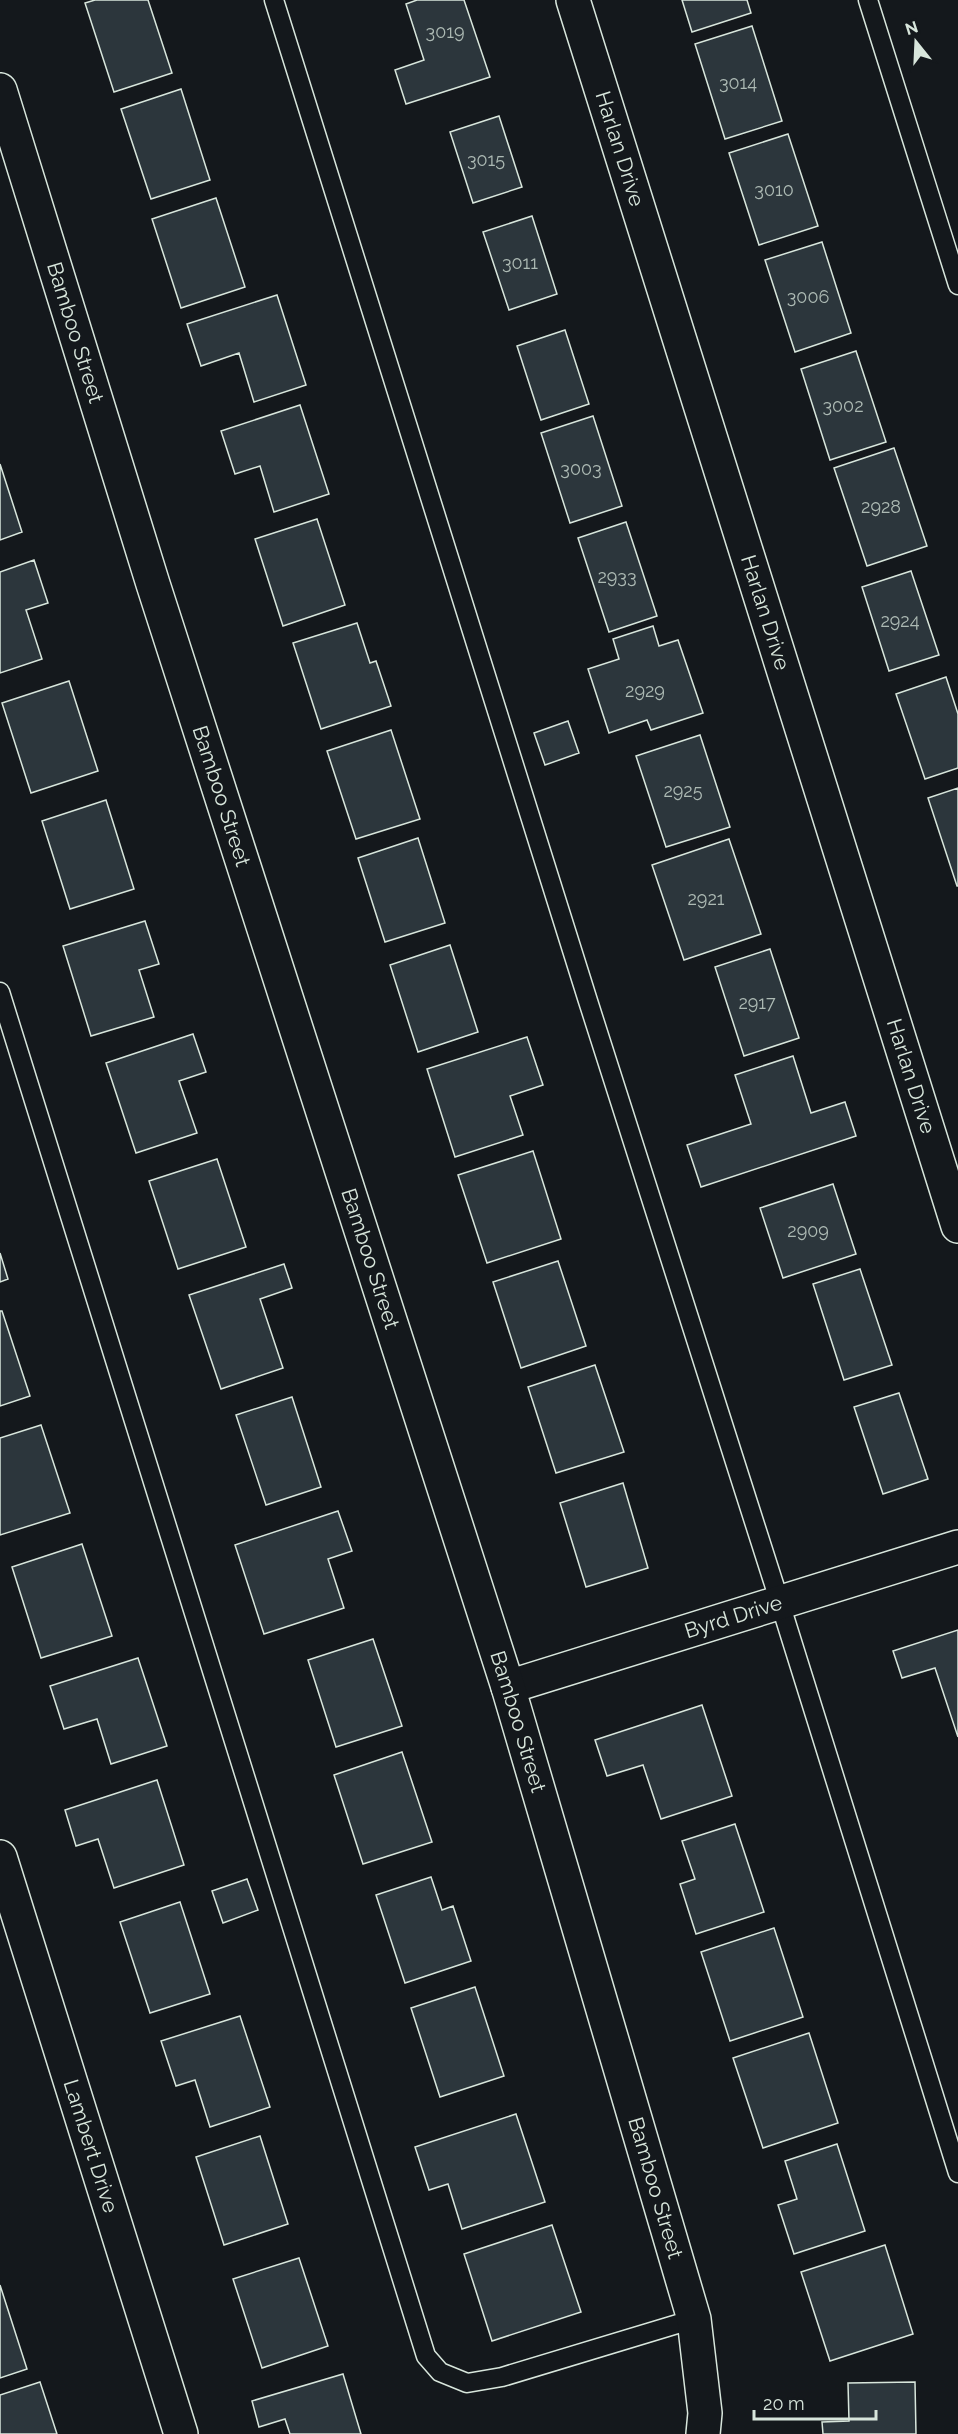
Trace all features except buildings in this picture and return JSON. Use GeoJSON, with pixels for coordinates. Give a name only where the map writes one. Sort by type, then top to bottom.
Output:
{"type":"FeatureCollection","features":[{"type":"Feature","properties":{"kind":"street","name":"Harlan Drive"},"geometry":{"type":"LineString","coordinates":[[573,0],[958,1226]]}},
{"type":"Feature","properties":{"kind":"street","name":"Bamboo Street"},"geometry":{"type":"LineString","coordinates":[[0,90],[153,584],[508,1687],[694,2319],[705,2413],[703,2434]]}},
{"type":"Feature","properties":{"kind":"street","name":"Byrd Drive"},"geometry":{"type":"LineString","coordinates":[[508,1687],[958,1547]]}},
{"type":"Feature","properties":{"kind":"street","name":"Lambert Drive"},"geometry":{"type":"LineString","coordinates":[[0,1857],[181,2434]]}},
{"type":"Feature","properties":{"kind":"lane"},"geometry":{"type":"LineString","coordinates":[[274,0],[958,2173]]}},
{"type":"Feature","properties":{"kind":"lane"},"geometry":{"type":"LineString","coordinates":[[868,0],[958,285]]}},
{"type":"Feature","properties":{"kind":"lane"},"geometry":{"type":"LineString","coordinates":[[0,992],[426,2356],[441,2373],[467,2383],[502,2377],[694,2319]]}}]}
